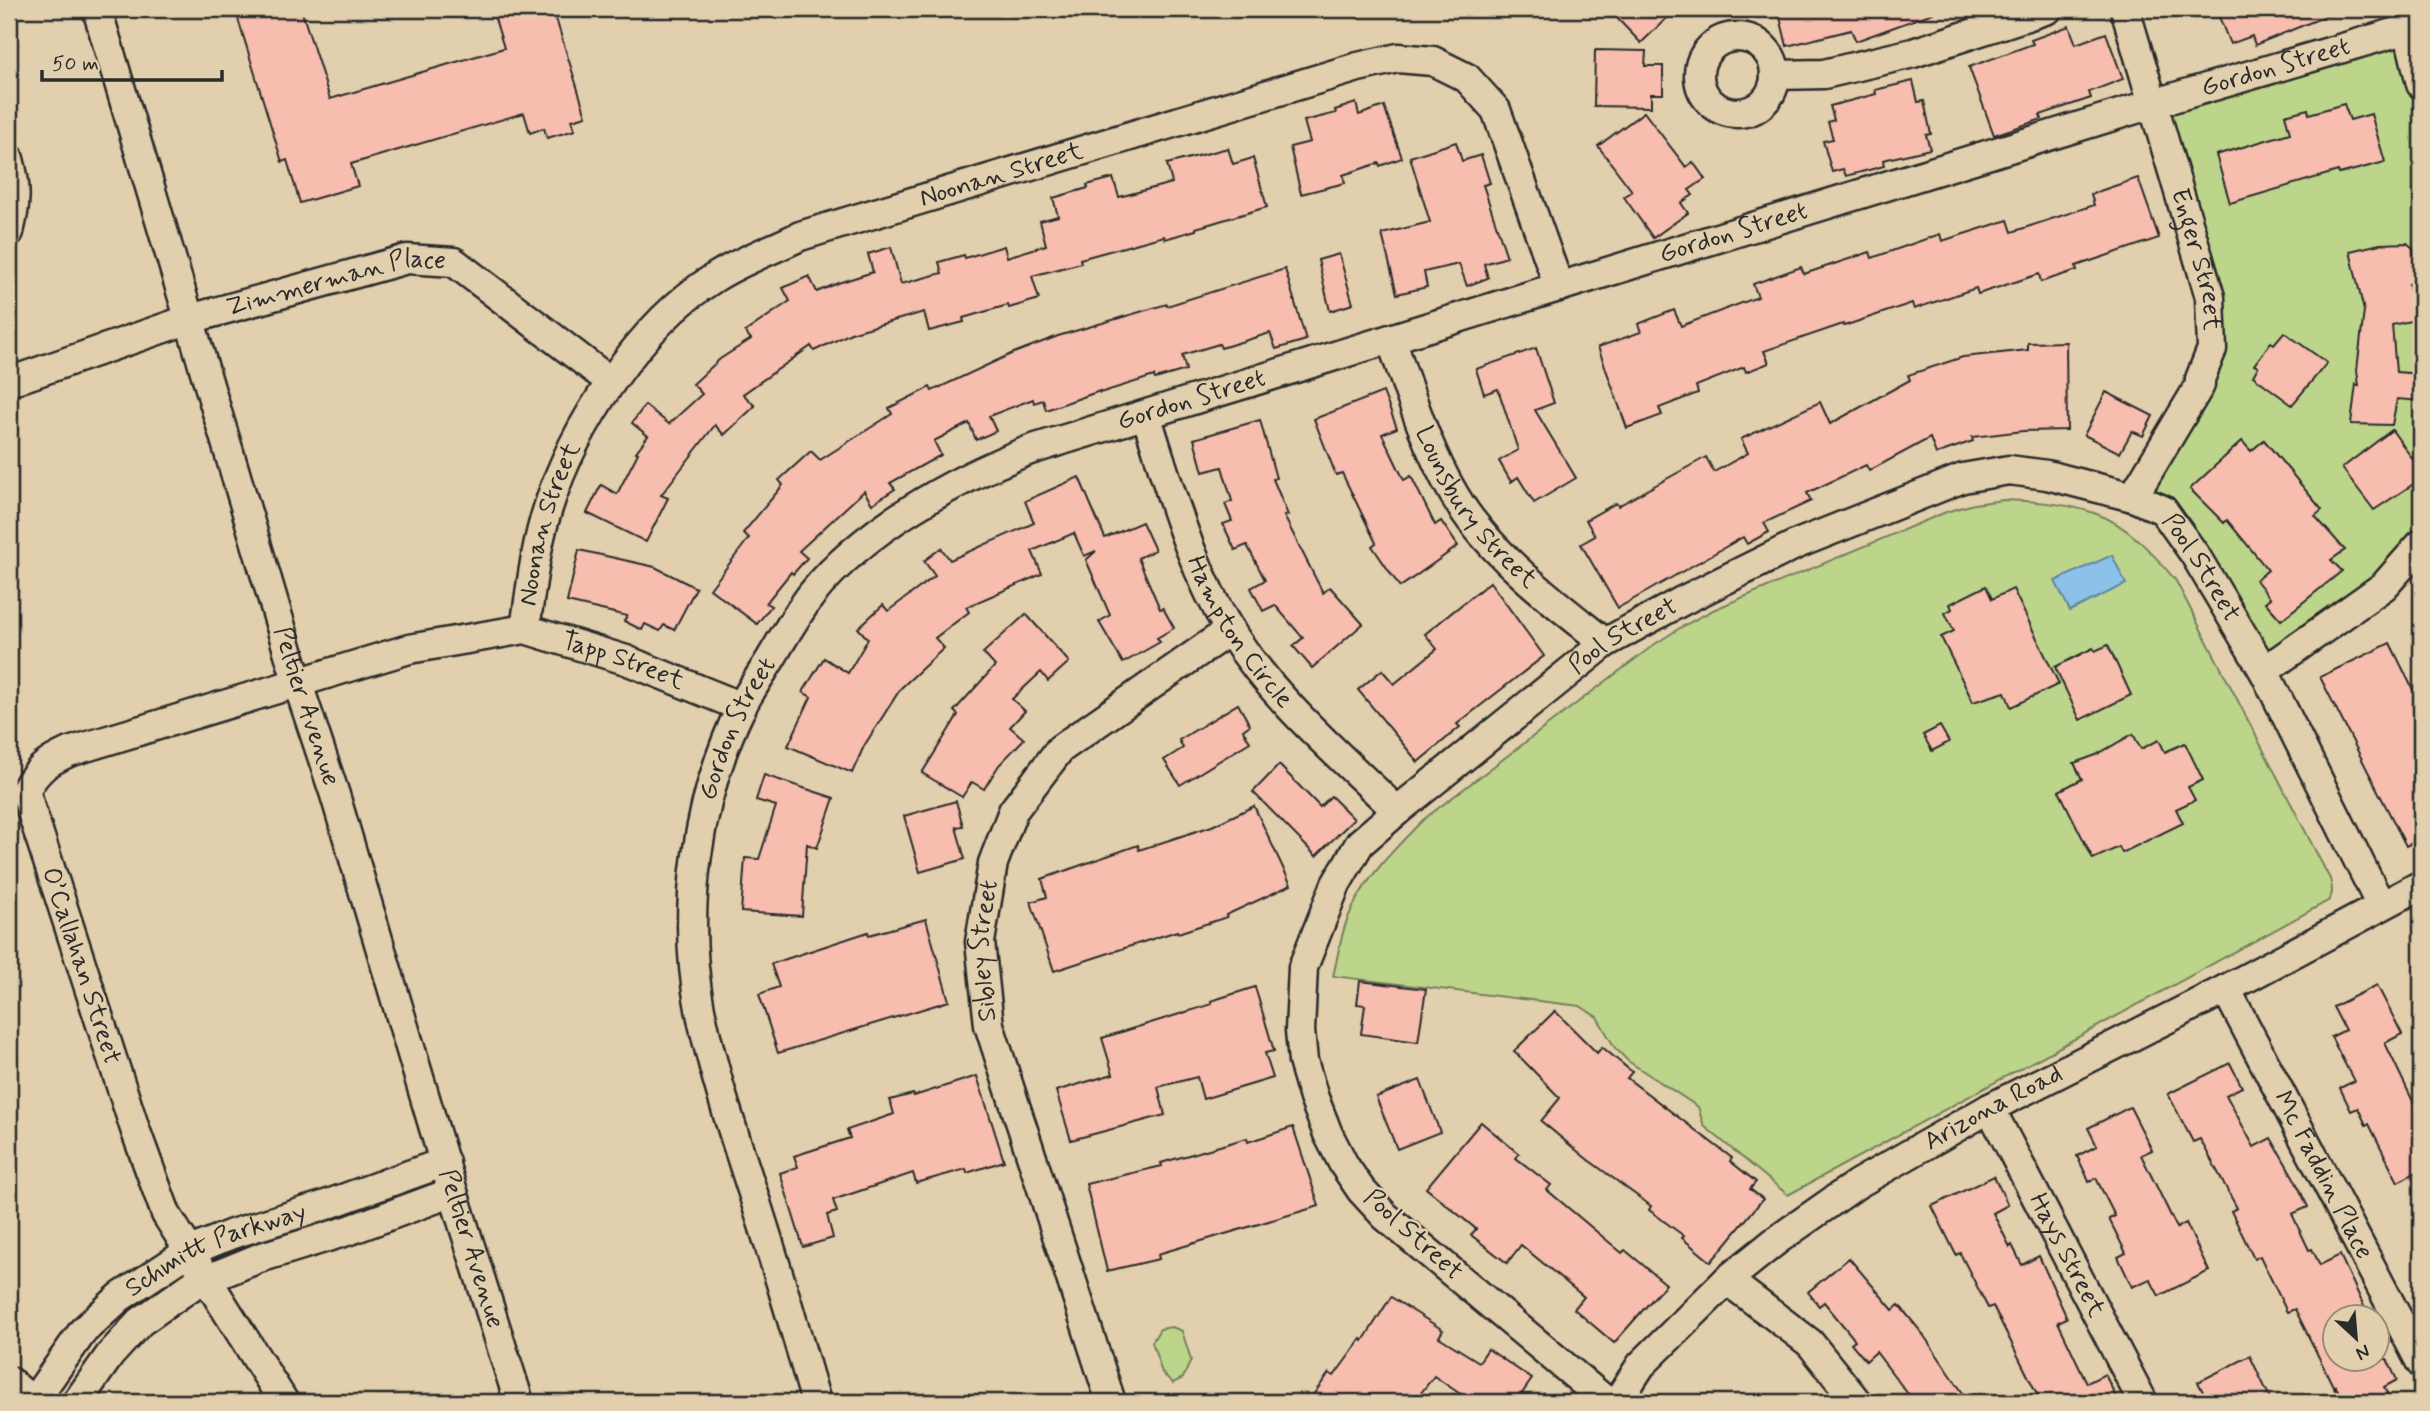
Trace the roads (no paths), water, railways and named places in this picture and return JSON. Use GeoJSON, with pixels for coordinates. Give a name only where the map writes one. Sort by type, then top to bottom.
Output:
{"type":"FeatureCollection","features":[{"type":"Feature","properties":{"kind":"street","name":"Peltier Avenue"},"geometry":{"type":"LineString","coordinates":[[97,9],[298,684],[335,795],[453,1192],[519,1402]]}},
{"type":"Feature","properties":{"kind":"street"},"geometry":{"type":"LineString","coordinates":[[1774,75],[1824,74],[1913,53],[2048,9]]}},
{"type":"Feature","properties":{"kind":"street","name":"Enger Street"},"geometry":{"type":"LineString","coordinates":[[2125,9],[2210,297],[2212,349],[2200,385],[2133,497]]}},
{"type":"Feature","properties":{"kind":"street"},"geometry":{"type":"LineString","coordinates":[[2415,27],[2421,84]]}},
{"type":"Feature","properties":{"kind":"street","name":"Gordon Street"},"geometry":{"type":"LineString","coordinates":[[816,1402],[781,1278],[718,1084],[700,1008],[693,954],[692,904],[706,808],[720,762],[742,707],[791,625],[813,594],[866,543],[916,506],[959,481],[1030,450],[2152,104],[2415,27]]}},
{"type":"Feature","properties":{"kind":"street","name":"Noonan Street"},"geometry":{"type":"LineString","coordinates":[[525,629],[536,557],[548,508],[575,441],[611,382],[663,318],[713,279],[800,236],[1358,66],[1398,58],[1433,61],[1467,78],[1496,110],[1559,287]]}},
{"type":"Feature","properties":{"kind":"street"},"geometry":{"type":"LineString","coordinates":[[9,159],[14,175],[16,203],[9,232]]}},
{"type":"Feature","properties":{"kind":"street","name":"Zimmerman Place"},"geometry":{"type":"LineString","coordinates":[[9,383],[190,319],[407,259],[454,262],[611,382]]}},
{"type":"Feature","properties":{"kind":"street","name":"Lounsbury Street"},"geometry":{"type":"LineString","coordinates":[[1391,339],[1430,444],[1470,519],[1525,577],[1605,643]]}},
{"type":"Feature","properties":{"kind":"street","name":"Hampton Circle"},"geometry":{"type":"LineString","coordinates":[[1146,415],[1190,548],[1213,600],[1230,630],[1260,672],[1293,710],[1397,811]]}},
{"type":"Feature","properties":{"kind":"street","name":"Pool Street"},"geometry":{"type":"LineString","coordinates":[[1607,1402],[1385,1216],[1361,1190],[1344,1165],[1314,1098],[1303,1061],[1300,1031],[1303,967],[1336,884],[1360,844],[1605,643],[1797,544],[1964,478],[2009,470],[2047,475],[2133,497],[2163,510],[2195,555],[2264,671],[2380,904]]}},
{"type":"Feature","properties":{"kind":"street"},"geometry":{"type":"LineString","coordinates":[[2264,671],[2384,586],[2421,544]]}},
{"type":"Feature","properties":{"kind":"street","name":"Tapp Street"},"geometry":{"type":"LineString","coordinates":[[298,684],[409,649],[525,629],[626,660],[742,707]]}},
{"type":"Feature","properties":{"kind":"street","name":"Sibley Street"},"geometry":{"type":"LineString","coordinates":[[1111,1402],[989,1025],[980,942],[993,863],[1013,811],[1060,749],[1230,630]]}},
{"type":"Feature","properties":{"kind":"street","name":"O’Callahan Street"},"geometry":{"type":"LineString","coordinates":[[284,1402],[166,1213],[135,1129],[25,791],[34,774],[69,752],[298,684]]}},
{"type":"Feature","properties":{"kind":"street","name":"Arizona Road"},"geometry":{"type":"LineString","coordinates":[[1617,1402],[1642,1365],[1727,1280],[1816,1211],[1867,1178],[1990,1108],[2226,989],[2421,884]]}},
{"type":"Feature","properties":{"kind":"street","name":"Mc Faddin Place"},"geometry":{"type":"LineString","coordinates":[[2226,989],[2421,1363]]}},
{"type":"Feature","properties":{"kind":"street","name":"Hays Street"},"geometry":{"type":"LineString","coordinates":[[1990,1108],[2143,1402]]}},
{"type":"Feature","properties":{"kind":"street","name":"Schmitt Parkway"},"geometry":{"type":"LineString","coordinates":[[33,1402],[83,1331],[120,1297],[188,1252],[232,1234],[323,1206],[445,1162]]}},
{"type":"Feature","properties":{"kind":"street","name":"Schmitt Parkway"},"geometry":{"type":"LineString","coordinates":[[77,1402],[110,1355],[140,1322],[193,1285],[259,1258],[349,1230],[453,1192]]}},
{"type":"Feature","properties":{"kind":"street"},"geometry":{"type":"LineString","coordinates":[[1727,1280],[1810,1343],[1857,1402]]}},
{"type":"Feature","properties":{"kind":"street"},"geometry":{"type":"LineString","coordinates":[[9,1381],[33,1402]]}},
{"type":"Feature","properties":{"kind":"water"},"geometry":{"type":"Polygon","coordinates":[[[2112,555],[2126,584],[2070,611],[2055,581],[2112,555]]]}}]}
